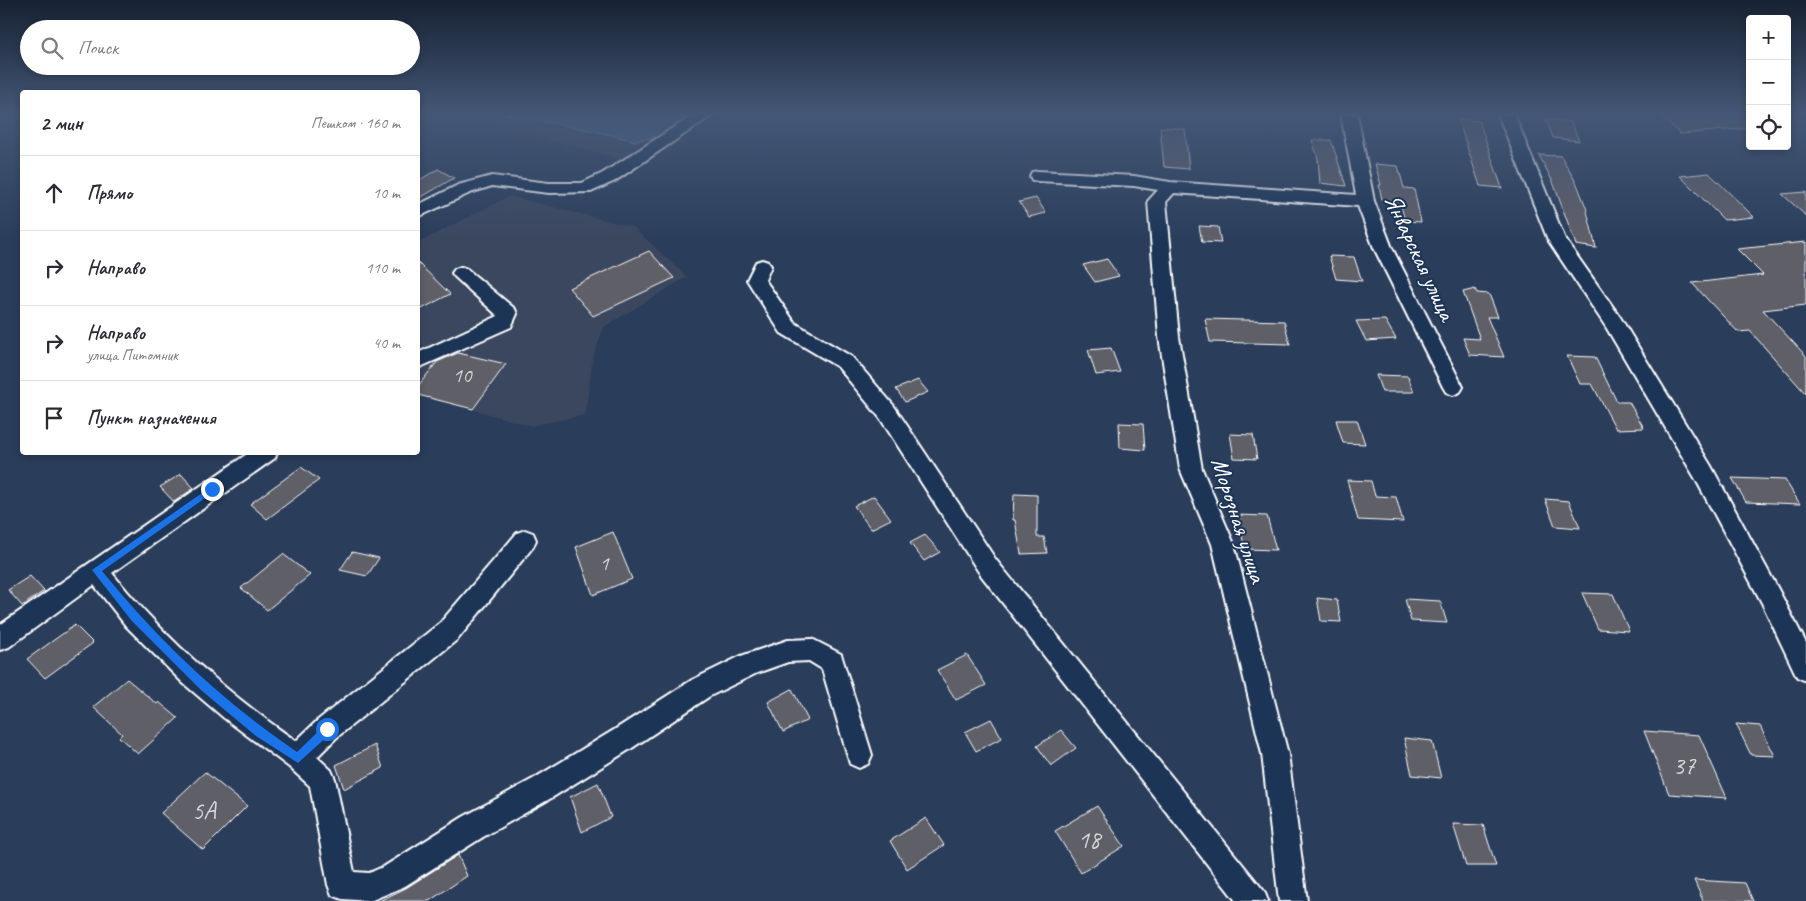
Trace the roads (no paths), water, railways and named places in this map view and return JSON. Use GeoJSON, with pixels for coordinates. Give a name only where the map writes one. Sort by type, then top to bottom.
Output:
{"type":"FeatureCollection","features":[{"type":"Feature","properties":{"kind":"street"},"geometry":{"type":"LineString","coordinates":[[420,211],[464,189],[492,181],[549,188],[585,188],[609,177],[641,156]]}},
{"type":"Feature","properties":{"kind":"street","name":"Январская улица"},"geometry":{"type":"LineString","coordinates":[[1357,156],[1364,201],[1383,248],[1453,387]]}},
{"type":"Feature","properties":{"kind":"street"},"geometry":{"type":"LineString","coordinates":[[1523,156],[1557,240],[1612,322],[1703,472],[1770,596],[1806,670]]}},
{"type":"Feature","properties":{"kind":"street"},"geometry":{"type":"LineString","coordinates":[[1038,176],[1134,181],[1170,187],[1364,201]]}},
{"type":"Feature","properties":{"kind":"street","name":"Морозная улица"},"geometry":{"type":"LineString","coordinates":[[1170,187],[1157,201],[1169,337],[1191,469],[1223,544],[1275,754],[1293,901]]}},
{"type":"Feature","properties":{"kind":"street"},"geometry":{"type":"LineString","coordinates":[[762,266],[756,280],[788,328],[845,362],[888,412],[988,567],[1254,901]]}},
{"type":"Feature","properties":{"kind":"street"},"geometry":{"type":"LineString","coordinates":[[420,360],[504,322],[508,314],[461,273]]}},
{"type":"Feature","properties":{"kind":"street"},"geometry":{"type":"LineString","coordinates":[[0,639],[263,455]]}},
{"type":"Feature","properties":{"kind":"street"},"geometry":{"type":"LineString","coordinates":[[298,758],[327,729],[449,631],[525,540]]}},
{"type":"Feature","properties":{"kind":"street"},"geometry":{"type":"LineString","coordinates":[[96,570],[134,617],[205,688],[260,732],[298,758],[322,779],[342,885],[369,887],[395,876],[473,827],[542,788],[701,688],[750,664],[788,651],[812,650],[832,662],[859,755]]}}]}
